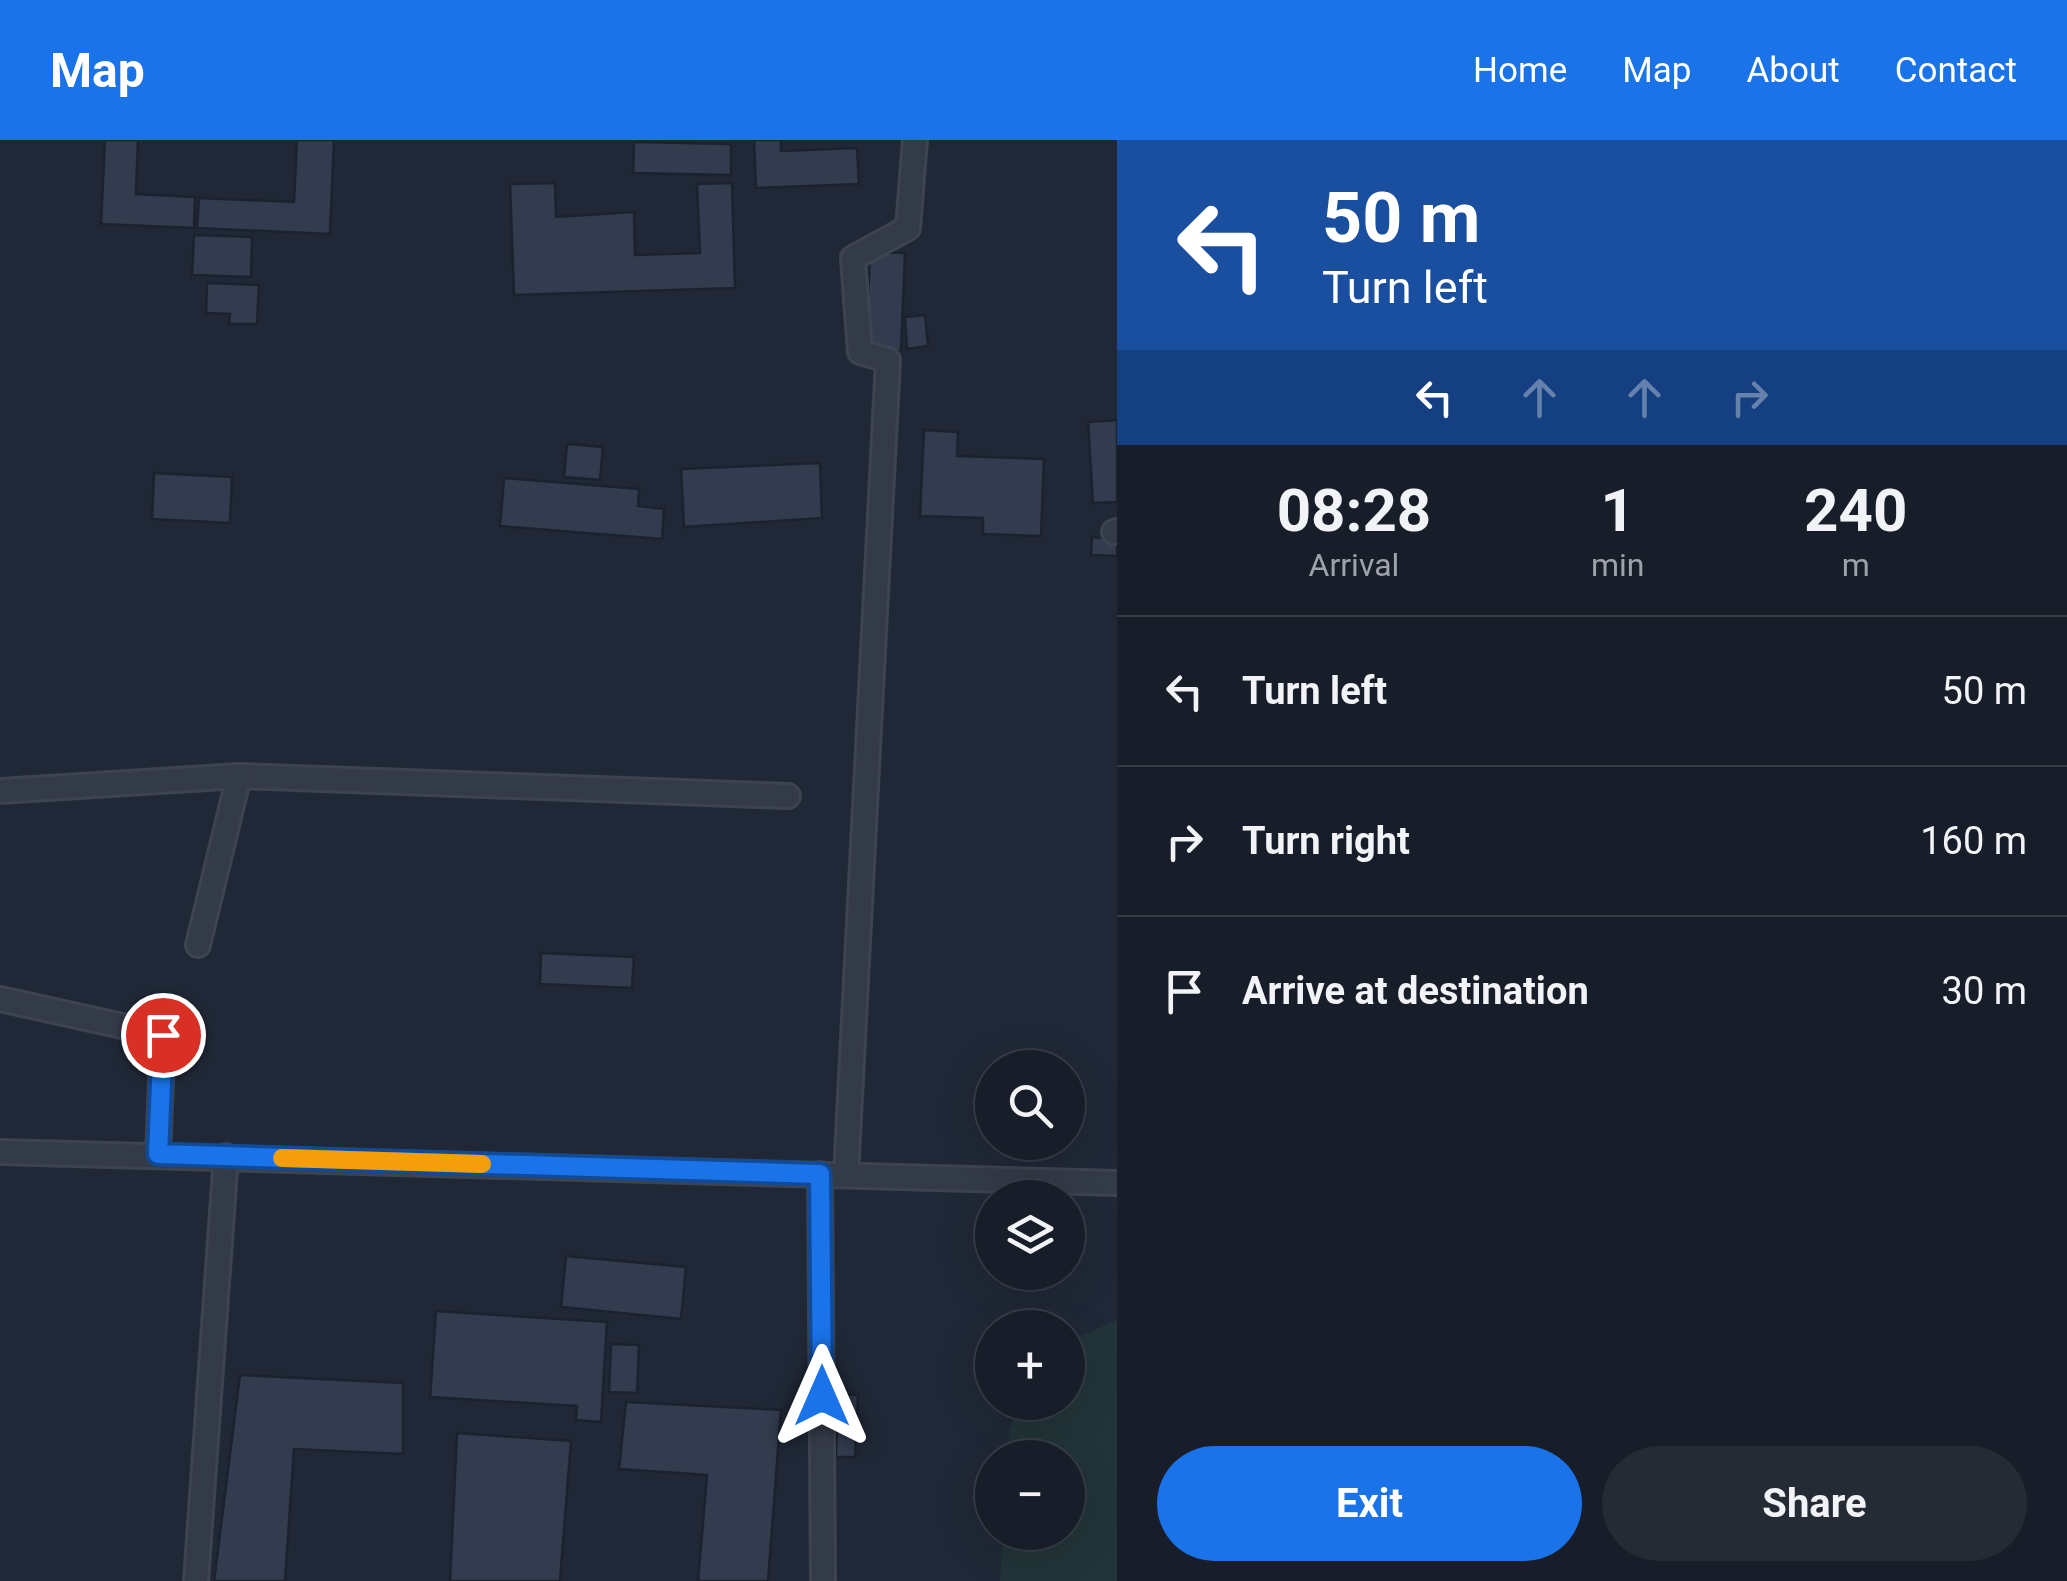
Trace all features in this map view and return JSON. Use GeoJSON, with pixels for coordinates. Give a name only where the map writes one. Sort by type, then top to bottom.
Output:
{"type":"FeatureCollection","features":[{"type":"Feature","properties":{"kind":"street"},"geometry":{"type":"LineString","coordinates":[[846,1175],[888,360],[860,352],[852,258],[908,228],[915,140]]}},
{"type":"Feature","properties":{"kind":"street"},"geometry":{"type":"LineString","coordinates":[[0,791],[239,776],[788,796]]}},
{"type":"Feature","properties":{"kind":"street"},"geometry":{"type":"LineString","coordinates":[[198,945],[239,776]]}},
{"type":"Feature","properties":{"kind":"street"},"geometry":{"type":"LineString","coordinates":[[0,999],[163,1035],[158,1154]]}},
{"type":"Feature","properties":{"kind":"street"},"geometry":{"type":"LineString","coordinates":[[0,1152],[1117,1183]]}},
{"type":"Feature","properties":{"kind":"street"},"geometry":{"type":"LineString","coordinates":[[196,1581],[226,1156]]}},
{"type":"Feature","properties":{"kind":"street"},"geometry":{"type":"LineString","coordinates":[[820,1174],[823,1581]]}},
{"type":"Feature","properties":{"kind":"shaded area"},"geometry":{"type":"Polygon","coordinates":[[[1117,1320],[1117,1581],[1000,1581],[1002,1550],[1085,1550],[1085,1440],[1009,1440],[1013,1420],[1085,1420],[1085,1334],[1117,1320]]]}},
{"type":"Feature","properties":{"kind":"building"},"geometry":{"type":"Polygon","coordinates":[[[105,140],[138,140],[136,194],[195,197],[194,228],[101,224],[105,140]]]}},
{"type":"Feature","properties":{"kind":"building"},"geometry":{"type":"Polygon","coordinates":[[[297,140],[334,140],[330,234],[197,228],[199,198],[294,202],[297,140]]]}},
{"type":"Feature","properties":{"kind":"building"},"geometry":{"type":"Polygon","coordinates":[[[754,140],[781,140],[781,151],[857,148],[859,184],[756,188],[754,140]]]}},
{"type":"Feature","properties":{"kind":"building"},"geometry":{"type":"Polygon","coordinates":[[[634,142],[731,144],[731,175],[633,173],[634,142]]]}},
{"type":"Feature","properties":{"kind":"building"},"geometry":{"type":"Polygon","coordinates":[[[555,183],[556,217],[634,212],[635,255],[700,253],[697,184],[732,183],[735,288],[514,295],[510,184],[555,183]]]}},
{"type":"Feature","properties":{"kind":"building"},"geometry":{"type":"Polygon","coordinates":[[[194,235],[252,237],[251,277],[192,275],[194,235]]]}},
{"type":"Feature","properties":{"kind":"building"},"geometry":{"type":"Polygon","coordinates":[[[870,252],[905,253],[901,351],[866,349],[870,252]]]}},
{"type":"Feature","properties":{"kind":"building"},"geometry":{"type":"Polygon","coordinates":[[[207,283],[259,285],[257,324],[229,324],[230,314],[206,313],[207,283]]]}},
{"type":"Feature","properties":{"kind":"building"},"geometry":{"type":"Polygon","coordinates":[[[925,315],[928,346],[907,349],[905,317],[925,315]]]}},
{"type":"Feature","properties":{"kind":"building"},"geometry":{"type":"Polygon","coordinates":[[[1117,420],[1117,502],[1093,503],[1088,422],[1117,420]]]}},
{"type":"Feature","properties":{"kind":"building"},"geometry":{"type":"Polygon","coordinates":[[[924,430],[958,432],[957,456],[1044,459],[1041,536],[983,534],[983,518],[920,516],[924,430]]]}},
{"type":"Feature","properties":{"kind":"building"},"geometry":{"type":"Polygon","coordinates":[[[567,444],[603,447],[600,480],[564,477],[567,444]]]}},
{"type":"Feature","properties":{"kind":"building"},"geometry":{"type":"Polygon","coordinates":[[[820,463],[822,518],[684,527],[681,469],[820,463]]]}},
{"type":"Feature","properties":{"kind":"building"},"geometry":{"type":"Polygon","coordinates":[[[154,473],[232,477],[230,523],[152,519],[154,473]]]}},
{"type":"Feature","properties":{"kind":"building"},"geometry":{"type":"Polygon","coordinates":[[[504,478],[639,489],[638,506],[664,509],[662,539],[500,526],[504,478]]]}},
{"type":"Feature","properties":{"kind":"building"},"geometry":{"type":"Polygon","coordinates":[[[1092,537],[1117,539],[1117,556],[1091,555],[1092,537]]]}},
{"type":"Feature","properties":{"kind":"building"},"geometry":{"type":"Polygon","coordinates":[[[541,953],[634,957],[632,988],[540,984],[541,953]]]}},
{"type":"Feature","properties":{"kind":"building"},"geometry":{"type":"Polygon","coordinates":[[[566,1256],[686,1267],[681,1319],[561,1307],[566,1256]]]}},
{"type":"Feature","properties":{"kind":"building"},"geometry":{"type":"Polygon","coordinates":[[[436,1311],[607,1322],[601,1422],[576,1420],[577,1406],[430,1397],[436,1311]]]}},
{"type":"Feature","properties":{"kind":"building"},"geometry":{"type":"Polygon","coordinates":[[[611,1344],[639,1345],[637,1393],[609,1392],[611,1344]]]}},
{"type":"Feature","properties":{"kind":"building"},"geometry":{"type":"Polygon","coordinates":[[[240,1375],[403,1383],[403,1454],[294,1449],[285,1581],[214,1581],[240,1375]]]}},
{"type":"Feature","properties":{"kind":"building"},"geometry":{"type":"Polygon","coordinates":[[[826,1394],[858,1395],[855,1457],[836,1457],[837,1424],[825,1423],[826,1394]]]}},
{"type":"Feature","properties":{"kind":"building"},"geometry":{"type":"Polygon","coordinates":[[[626,1402],[781,1410],[768,1581],[698,1581],[707,1475],[619,1469],[626,1402]]]}},
{"type":"Feature","properties":{"kind":"building"},"geometry":{"type":"Polygon","coordinates":[[[457,1433],[571,1441],[560,1581],[450,1581],[457,1433]]]}},
{"type":"Feature","properties":{"kind":"slow traffic"},"geometry":{"type":"LineString","coordinates":[[282,1158],[482,1164]]}},
{"type":"Feature","properties":{"kind":"route"},"geometry":{"type":"LineString","coordinates":[[163,1035],[158,1154],[820,1174],[822,1396]]}}]}
